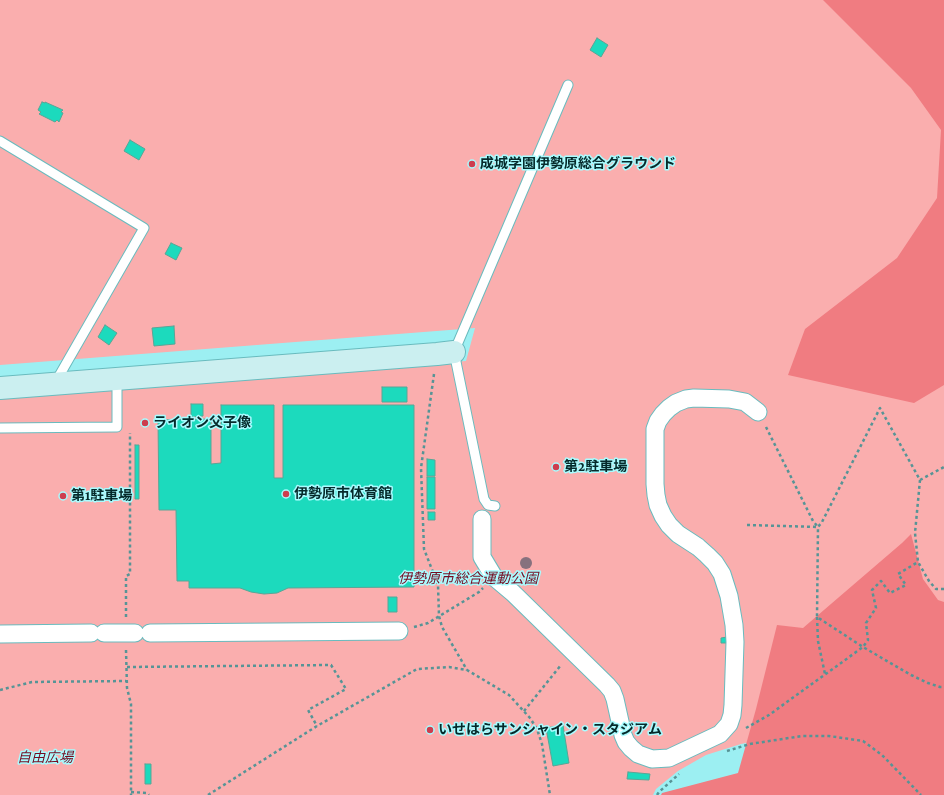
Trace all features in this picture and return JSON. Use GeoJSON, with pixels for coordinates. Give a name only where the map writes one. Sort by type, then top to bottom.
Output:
{"type":"FeatureCollection","features":[{"type":"Feature","properties":{"kind":"street"},"geometry":{"type":"LineString","coordinates":[[0,388],[446,353]]}},
{"type":"Feature","properties":{"kind":"street"},"geometry":{"type":"LineString","coordinates":[[482,519],[482,557],[494,577],[523,602],[612,691],[623,734],[626,742],[631,748],[638,754],[652,759],[669,758],[720,734],[729,724],[733,705],[735,642],[734,625],[729,596],[722,574],[715,563],[707,555],[698,547],[678,534],[669,525],[658,505],[655,484],[655,429],[662,414],[676,403],[686,399],[729,399],[745,402],[758,412]]}},
{"type":"Feature","properties":{"kind":"street"},"geometry":{"type":"LineString","coordinates":[[0,634],[399,631]]}},
{"type":"Feature","properties":{"kind":"lane"},"geometry":{"type":"LineString","coordinates":[[495,506],[488,505],[484,499],[446,353],[568,85]]}},
{"type":"Feature","properties":{"kind":"lane"},"geometry":{"type":"LineString","coordinates":[[0,141],[144,228],[54,383]]}},
{"type":"Feature","properties":{"kind":"lane"},"geometry":{"type":"LineString","coordinates":[[0,428],[117,427],[117,379]]}},
{"type":"Feature","properties":{"kind":"path"},"geometry":{"type":"LineString","coordinates":[[446,353],[421,468],[424,549],[438,585],[439,616],[442,628],[467,670]]}},
{"type":"Feature","properties":{"kind":"path"},"geometry":{"type":"LineString","coordinates":[[825,674],[818,641],[818,526],[822,522],[880,408],[920,480],[915,533],[918,562],[936,590],[944,589]]}},
{"type":"Feature","properties":{"kind":"path"},"geometry":{"type":"LineString","coordinates":[[758,412],[813,521],[818,526]]}},
{"type":"Feature","properties":{"kind":"path"},"geometry":{"type":"LineString","coordinates":[[130,427],[130,574],[126,576],[137,633],[126,667],[126,681],[131,704],[131,794],[147,792],[149,795]]}},
{"type":"Feature","properties":{"kind":"path"},"geometry":{"type":"LineString","coordinates":[[920,480],[944,467]]}},
{"type":"Feature","properties":{"kind":"path"},"geometry":{"type":"LineString","coordinates":[[747,525],[818,526]]}},
{"type":"Feature","properties":{"kind":"path"},"geometry":{"type":"LineString","coordinates":[[743,730],[769,715],[863,647],[868,640],[866,623],[876,608],[872,590],[881,581],[890,593],[906,585],[898,574],[918,562]]}},
{"type":"Feature","properties":{"kind":"path"},"geometry":{"type":"LineString","coordinates":[[428,622],[479,592]]}},
{"type":"Feature","properties":{"kind":"path"},"geometry":{"type":"LineString","coordinates":[[817,617],[863,647],[911,675],[928,684],[944,687]]}},
{"type":"Feature","properties":{"kind":"path"},"geometry":{"type":"LineString","coordinates":[[126,667],[331,665],[346,689],[308,710],[317,726]]}},
{"type":"Feature","properties":{"kind":"path"},"geometry":{"type":"LineString","coordinates":[[208,795],[317,726],[417,669],[449,667],[467,670],[509,695],[530,718],[537,729],[542,744],[550,795]]}},
{"type":"Feature","properties":{"kind":"path"},"geometry":{"type":"LineString","coordinates":[[524,711],[558,669]]}},
{"type":"Feature","properties":{"kind":"path"},"geometry":{"type":"LineString","coordinates":[[0,690],[32,682],[126,681]]}},
{"type":"Feature","properties":{"kind":"path"},"geometry":{"type":"LineString","coordinates":[[722,753],[750,744],[802,736],[829,736],[863,742],[882,755],[921,795]]}},
{"type":"Feature","properties":{"kind":"path"},"geometry":{"type":"LineString","coordinates":[[657,795],[678,774],[685,771]]}},
{"type":"Feature","properties":{"kind":"green space"},"geometry":{"type":"Polygon","coordinates":[[[0,0],[944,0],[944,795],[761,740],[741,744],[706,755],[678,771],[656,789],[653,795],[0,795],[0,398],[466,361],[475,328],[0,365],[0,0]]]}},
{"type":"Feature","properties":{"kind":"shaded area"},"geometry":{"type":"Polygon","coordinates":[[[823,0],[944,0],[944,385],[914,403],[788,375],[805,329],[897,258],[937,198],[941,130],[911,88],[823,0]]]}},
{"type":"Feature","properties":{"kind":"shaded area"},"geometry":{"type":"Polygon","coordinates":[[[911,534],[923,579],[938,600],[944,602],[944,795],[661,795],[662,793],[738,773],[777,625],[803,628],[911,534]]]}},
{"type":"Feature","properties":{"kind":"building"},"geometry":{"type":"Polygon","coordinates":[[[597,38],[608,45],[601,57],[590,50],[597,38]]]}},
{"type":"Feature","properties":{"kind":"building"},"geometry":{"type":"Polygon","coordinates":[[[42,102],[63,110],[61,112],[63,113],[59,122],[57,120],[55,122],[39,114],[41,112],[38,110],[42,102]]]}},
{"type":"Feature","properties":{"kind":"building"},"geometry":{"type":"Polygon","coordinates":[[[130,140],[145,149],[139,160],[124,151],[130,140]]]}},
{"type":"Feature","properties":{"kind":"building"},"geometry":{"type":"Polygon","coordinates":[[[171,243],[182,248],[176,260],[165,254],[171,243]]]}},
{"type":"Feature","properties":{"kind":"building"},"geometry":{"type":"Polygon","coordinates":[[[105,325],[117,333],[109,345],[98,337],[105,325]]]}},
{"type":"Feature","properties":{"kind":"building"},"geometry":{"type":"Polygon","coordinates":[[[174,326],[175,344],[154,346],[152,328],[174,326]]]}},
{"type":"Feature","properties":{"kind":"building"},"geometry":{"type":"Polygon","coordinates":[[[382,387],[407,387],[407,402],[382,402],[382,387]]]}},
{"type":"Feature","properties":{"kind":"building"},"geometry":{"type":"Polygon","coordinates":[[[191,404],[203,404],[203,416],[191,417],[191,404]]]}},
{"type":"Feature","properties":{"kind":"building","name":"伊勢原市体育館"},"geometry":{"type":"Polygon","coordinates":[[[221,405],[274,405],[274,478],[283,478],[283,405],[414,405],[414,587],[288,588],[277,593],[264,594],[251,592],[240,588],[189,588],[189,581],[177,581],[176,510],[159,510],[158,420],[211,419],[211,464],[221,463],[221,405]]]}},
{"type":"Feature","properties":{"kind":"building"},"geometry":{"type":"Polygon","coordinates":[[[135,445],[139,445],[139,499],[135,499],[135,445]]]}},
{"type":"Feature","properties":{"kind":"building"},"geometry":{"type":"Polygon","coordinates":[[[427,459],[435,460],[435,476],[427,476],[427,459]]]}},
{"type":"Feature","properties":{"kind":"building"},"geometry":{"type":"Polygon","coordinates":[[[427,477],[435,477],[435,509],[427,509],[427,477]]]}},
{"type":"Feature","properties":{"kind":"building"},"geometry":{"type":"Polygon","coordinates":[[[428,512],[435,512],[435,520],[428,520],[428,512]]]}},
{"type":"Feature","properties":{"kind":"building"},"geometry":{"type":"Polygon","coordinates":[[[388,597],[397,597],[397,612],[388,612],[388,597]]]}},
{"type":"Feature","properties":{"kind":"building"},"geometry":{"type":"Polygon","coordinates":[[[727,637],[727,643],[721,643],[721,638],[727,637]]]}},
{"type":"Feature","properties":{"kind":"building"},"geometry":{"type":"Polygon","coordinates":[[[563,725],[569,763],[553,766],[546,728],[563,725]]]}},
{"type":"Feature","properties":{"kind":"building"},"geometry":{"type":"Polygon","coordinates":[[[145,764],[151,764],[151,784],[145,784],[145,764]]]}},
{"type":"Feature","properties":{"kind":"building"},"geometry":{"type":"Polygon","coordinates":[[[628,772],[650,774],[649,780],[627,779],[628,772]]]}},
{"type":"Feature","properties":{"kind":"place","name":"成城学園伊勢原総合グラウンド"},"geometry":{"type":"Point","coordinates":[472,164]}},
{"type":"Feature","properties":{"kind":"place","name":"ライオン父子像"},"geometry":{"type":"Point","coordinates":[145,423]}},
{"type":"Feature","properties":{"kind":"place","name":"第2駐車場"},"geometry":{"type":"Point","coordinates":[556,467]}},
{"type":"Feature","properties":{"kind":"place","name":"伊勢原市体育館"},"geometry":{"type":"Point","coordinates":[286,494]}},
{"type":"Feature","properties":{"kind":"place","name":"第1駐車場"},"geometry":{"type":"Point","coordinates":[63,496]}},
{"type":"Feature","properties":{"kind":"place","name":"いせはらサンシャイン・スタジアム"},"geometry":{"type":"Point","coordinates":[430,730]}},
{"type":"Feature","properties":{"kind":"park label","name":"伊勢原市総合運動公園"},"geometry":{"type":"Point","coordinates":[468,579]}},
{"type":"Feature","properties":{"kind":"park label","name":"自由広場"},"geometry":{"type":"Point","coordinates":[45,758]}}]}
